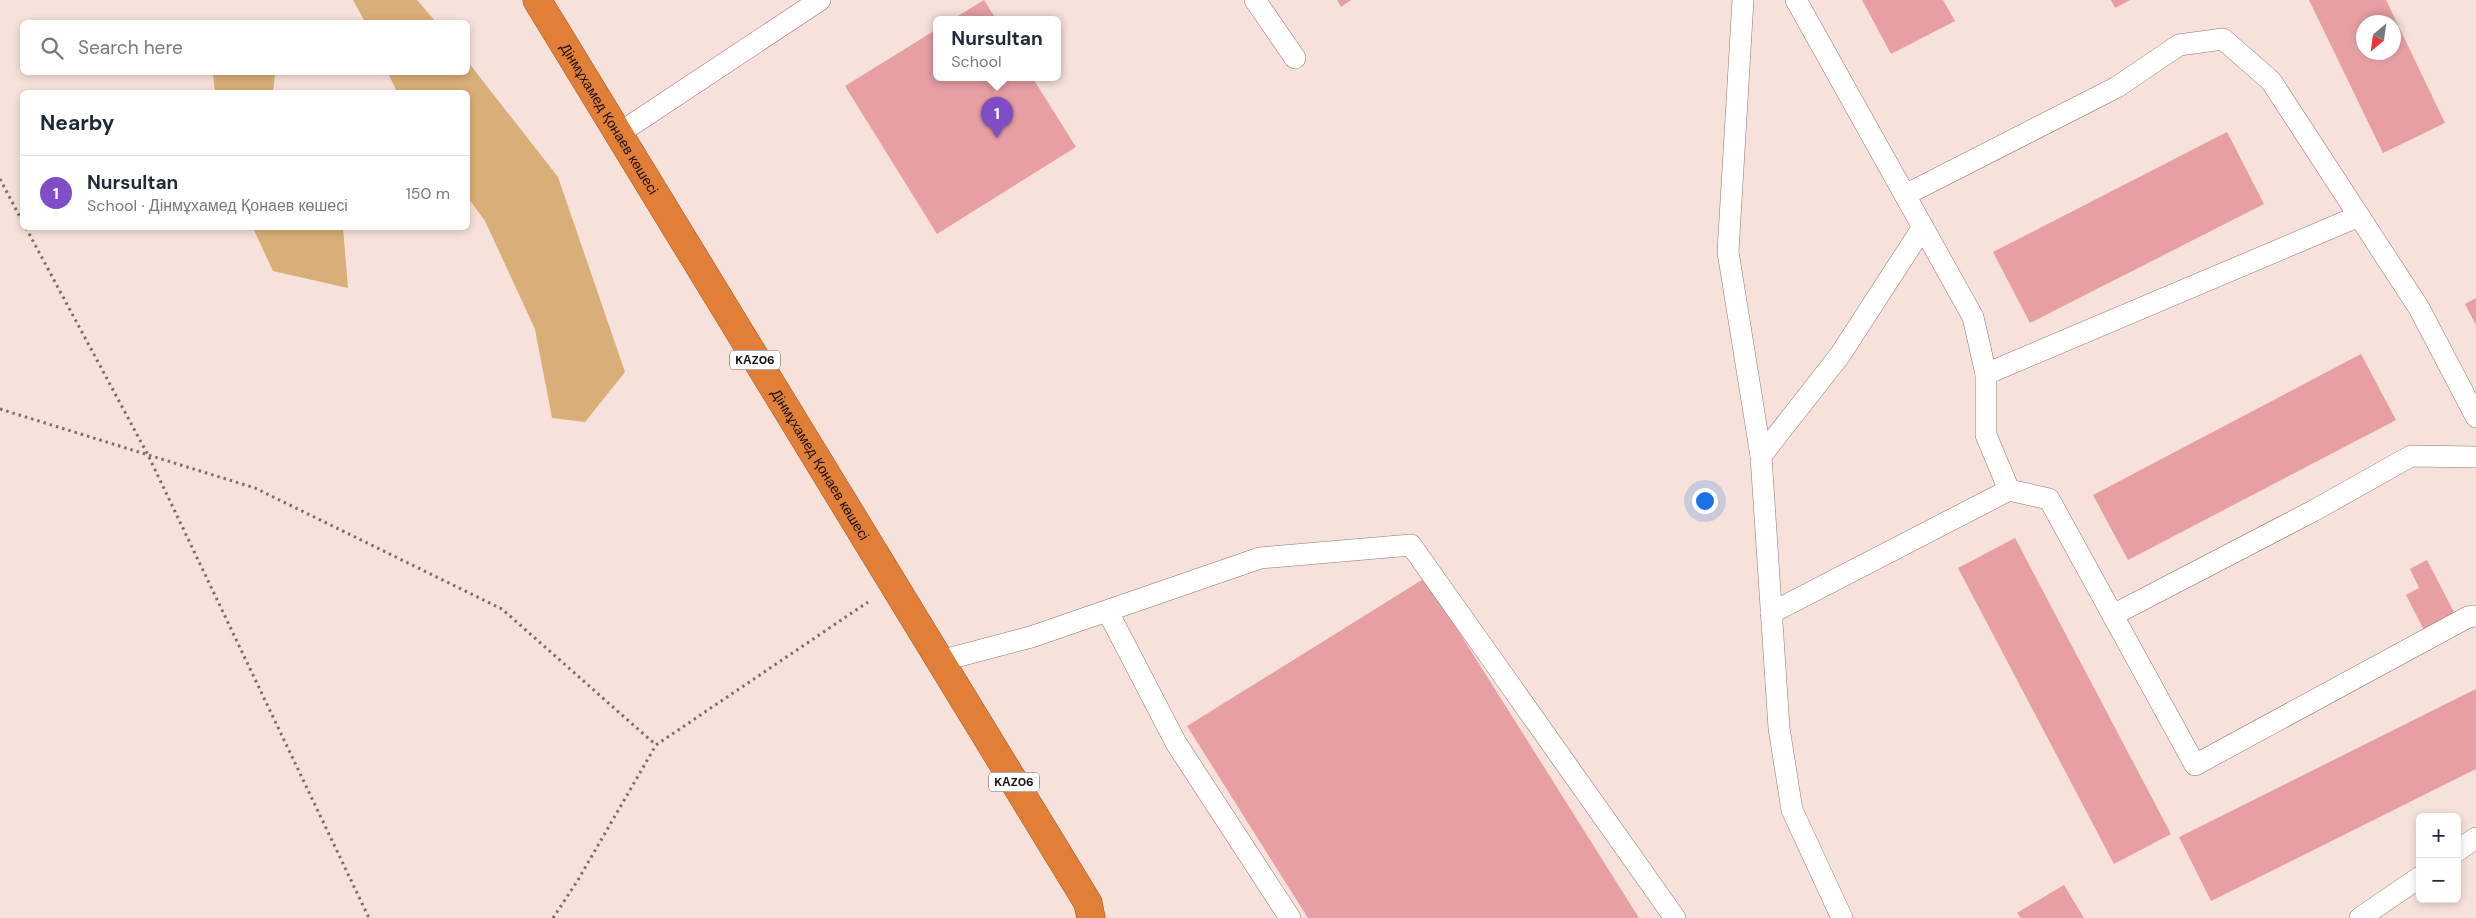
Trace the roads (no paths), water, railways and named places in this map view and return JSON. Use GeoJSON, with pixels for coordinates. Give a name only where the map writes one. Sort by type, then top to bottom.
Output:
{"type":"FeatureCollection","features":[{"type":"Feature","properties":{"kind":"highway","name":"Дінмұхамед Қонаев көшесі"},"geometry":{"type":"LineString","coordinates":[[536,0],[940,661],[1089,910]]}},
{"type":"Feature","properties":{"kind":"lane"},"geometry":{"type":"LineString","coordinates":[[618,134],[820,0]]}},
{"type":"Feature","properties":{"kind":"lane"},"geometry":{"type":"LineString","coordinates":[[1255,0],[1295,58]]}},
{"type":"Feature","properties":{"kind":"lane"},"geometry":{"type":"LineString","coordinates":[[1743,0],[1728,252],[1761,456],[1779,728],[1792,810],[1842,918]]}},
{"type":"Feature","properties":{"kind":"lane"},"geometry":{"type":"LineString","coordinates":[[1796,0],[1973,317],[1986,374],[1986,435],[2009,490]]}},
{"type":"Feature","properties":{"kind":"lane"},"geometry":{"type":"LineString","coordinates":[[1905,195],[2117,87],[2179,45],[2223,39],[2271,80],[2419,308],[2476,417]]}},
{"type":"Feature","properties":{"kind":"lane"},"geometry":{"type":"LineString","coordinates":[[1986,374],[2359,216]]}},
{"type":"Feature","properties":{"kind":"lane"},"geometry":{"type":"LineString","coordinates":[[1761,456],[1840,355],[1923,227]]}},
{"type":"Feature","properties":{"kind":"lane"},"geometry":{"type":"LineString","coordinates":[[2112,614],[2304,516],[2411,456],[2476,457]]}},
{"type":"Feature","properties":{"kind":"lane"},"geometry":{"type":"LineString","coordinates":[[1771,613],[2009,490],[2049,499],[2195,765],[2468,617],[2476,616]]}},
{"type":"Feature","properties":{"kind":"lane"},"geometry":{"type":"LineString","coordinates":[[940,661],[1031,637],[1260,558],[1411,545],[1676,918]]}},
{"type":"Feature","properties":{"kind":"lane"},"geometry":{"type":"LineString","coordinates":[[1108,612],[1176,743],[1290,918]]}},
{"type":"Feature","properties":{"kind":"lane"},"geometry":{"type":"LineString","coordinates":[[2461,848],[2476,838]]}},
{"type":"Feature","properties":{"kind":"lane"},"geometry":{"type":"LineString","coordinates":[[2360,918],[2416,880]]}},
{"type":"Feature","properties":{"kind":"place","name":"Nursultan"},"geometry":{"type":"Point","coordinates":[997,138]}}]}
